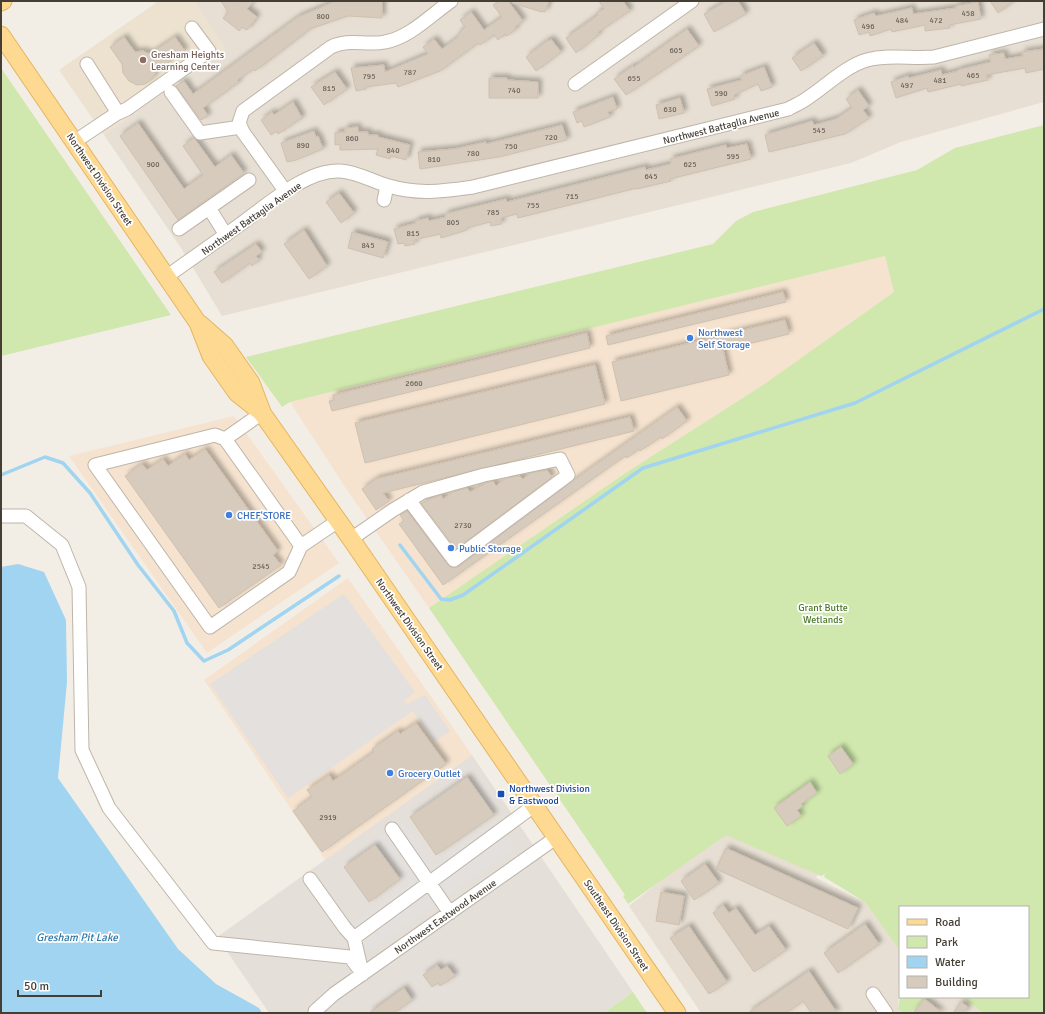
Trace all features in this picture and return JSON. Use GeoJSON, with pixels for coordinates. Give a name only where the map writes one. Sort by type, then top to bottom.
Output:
{"type":"FeatureCollection","features":[{"type":"Feature","properties":{"kind":"main road","name":"Northwest Division Street"},"geometry":{"type":"LineString","coordinates":[[1,35],[198,323],[225,346],[251,383],[262,413],[338,520],[557,837]]}},
{"type":"Feature","properties":{"kind":"main road","name":"Southeast Division Street"},"geometry":{"type":"LineString","coordinates":[[557,837],[677,1013]]}},
{"type":"Feature","properties":{"kind":"street"},"geometry":{"type":"LineString","coordinates":[[286,192],[243,132],[240,116],[249,105],[330,47],[353,41],[385,43],[393,40],[403,36],[450,1]]}},
{"type":"Feature","properties":{"kind":"street"},"geometry":{"type":"LineString","coordinates":[[575,84],[692,1]]}},
{"type":"Feature","properties":{"kind":"street"},"geometry":{"type":"LineString","coordinates":[[74,142],[118,113],[127,110],[209,52],[192,28]]}},
{"type":"Feature","properties":{"kind":"street","name":"Northwest Battaglia Avenue"},"geometry":{"type":"LineString","coordinates":[[166,277],[286,192],[315,176],[340,171],[356,173],[387,186],[424,192],[473,187],[788,109],[807,99],[849,69],[865,61],[893,57],[934,57],[1044,29]]}},
{"type":"Feature","properties":{"kind":"street"},"geometry":{"type":"LineString","coordinates":[[87,64],[118,113]]}},
{"type":"Feature","properties":{"kind":"street"},"geometry":{"type":"LineString","coordinates":[[171,92],[200,133],[241,127]]}},
{"type":"Feature","properties":{"kind":"street"},"geometry":{"type":"LineString","coordinates":[[179,229],[249,180]]}},
{"type":"Feature","properties":{"kind":"street"},"geometry":{"type":"LineString","coordinates":[[384,200],[387,186]]}},
{"type":"Feature","properties":{"kind":"street"},"geometry":{"type":"LineString","coordinates":[[209,208],[226,235]]}},
{"type":"Feature","properties":{"kind":"street"},"geometry":{"type":"LineString","coordinates":[[225,439],[262,413]]}},
{"type":"Feature","properties":{"kind":"street"},"geometry":{"type":"LineString","coordinates":[[301,546],[225,439],[215,435],[94,465],[210,627],[289,572],[301,546],[338,520]]}},
{"type":"Feature","properties":{"kind":"street"},"geometry":{"type":"LineString","coordinates":[[351,540],[409,500],[423,492],[484,475],[560,459],[568,475],[454,560],[409,500]]}},
{"type":"Feature","properties":{"kind":"street"},"geometry":{"type":"LineString","coordinates":[[1,516],[26,516],[62,544],[79,587],[82,750],[109,808],[213,943],[350,957],[363,974]]}},
{"type":"Feature","properties":{"kind":"street"},"geometry":{"type":"LineString","coordinates":[[354,938],[535,805]]}},
{"type":"Feature","properties":{"kind":"street"},"geometry":{"type":"LineString","coordinates":[[392,829],[450,913]]}},
{"type":"Feature","properties":{"kind":"street","name":"Northwest Eastwood Avenue"},"geometry":{"type":"LineString","coordinates":[[315,1013],[315,1010],[334,994],[557,837]]}},
{"type":"Feature","properties":{"kind":"street"},"geometry":{"type":"LineString","coordinates":[[310,879],[345,928],[354,938],[363,974]]}},
{"type":"Feature","properties":{"kind":"street"},"geometry":{"type":"LineString","coordinates":[[873,994],[886,1013]]}},
{"type":"Feature","properties":{"kind":"shaded area","name":"Gresham Heights Learning Center"},"geometry":{"type":"Polygon","coordinates":[[[154,1],[194,1],[226,49],[104,135],[59,70],[156,3],[154,1]]]}},
{"type":"Feature","properties":{"kind":"shaded area"},"geometry":{"type":"Polygon","coordinates":[[[194,1],[1044,1],[1044,102],[901,142],[851,163],[222,316],[181,248],[104,135],[226,49],[194,1]]]}},
{"type":"Feature","properties":{"kind":"shaded area","name":"Northwest Self Storage"},"geometry":{"type":"Polygon","coordinates":[[[885,256],[894,292],[763,385],[627,472],[429,608],[345,487],[290,402],[885,256]]]}},
{"type":"Feature","properties":{"kind":"shaded area"},"geometry":{"type":"Polygon","coordinates":[[[234,416],[339,563],[207,653],[69,456],[234,416]]]}},
{"type":"Feature","properties":{"kind":"shaded area"},"geometry":{"type":"Polygon","coordinates":[[[348,578],[472,755],[325,860],[204,680],[348,578]]]}},
{"type":"Feature","properties":{"kind":"shaded area"},"geometry":{"type":"Polygon","coordinates":[[[344,594],[415,692],[404,701],[407,704],[425,695],[450,731],[434,742],[413,711],[288,798],[210,684],[344,594]]]}},
{"type":"Feature","properties":{"kind":"shaded area"},"geometry":{"type":"Polygon","coordinates":[[[840,738],[861,767],[816,878],[865,902],[899,950],[898,1009],[903,1013],[701,1013],[629,906],[840,738]]]}},
{"type":"Feature","properties":{"kind":"shaded area"},"geometry":{"type":"Polygon","coordinates":[[[472,755],[633,992],[604,1013],[269,1013],[217,937],[472,755]]]}},
{"type":"Feature","properties":{"kind":"shaded area"},"geometry":{"type":"Polygon","coordinates":[[[496,820],[516,846],[368,951],[350,925],[408,884],[374,838],[387,833],[405,821],[435,865],[496,820]]]}},
{"type":"Feature","properties":{"kind":"shaded area"},"geometry":{"type":"Polygon","coordinates":[[[932,998],[962,998],[983,1013],[910,1013],[932,998]]]}},
{"type":"Feature","properties":{"kind":"green space"},"geometry":{"type":"Polygon","coordinates":[[[1,68],[171,315],[1,356],[1,68]]]}},
{"type":"Feature","properties":{"kind":"green space","name":"Grant Butte Wetlands"},"geometry":{"type":"Polygon","coordinates":[[[1044,125],[1044,1013],[983,1013],[962,998],[1029,998],[1029,906],[899,906],[899,950],[865,902],[824,877],[825,874],[821,876],[726,835],[628,904],[623,896],[625,895],[429,608],[627,472],[763,385],[894,292],[885,256],[290,402],[282,407],[246,357],[713,244],[736,221],[753,212],[917,170],[955,148],[1044,125]]]}},
{"type":"Feature","properties":{"kind":"green space"},"geometry":{"type":"Polygon","coordinates":[[[633,992],[647,1013],[604,1013],[633,992]]]}},
{"type":"Feature","properties":{"kind":"green space"},"geometry":{"type":"Polygon","coordinates":[[[900,998],[932,998],[910,1013],[903,1013],[898,1009],[900,998]]]}},
{"type":"Feature","properties":{"kind":"water","name":"Gresham Pit Lake"},"geometry":{"type":"Polygon","coordinates":[[[18,564],[44,572],[66,620],[67,682],[58,778],[178,949],[216,984],[259,1008],[262,1013],[1,1013],[1,567],[18,564]]]}},
{"type":"Feature","properties":{"kind":"building"},"geometry":{"type":"Polygon","coordinates":[[[221,1],[254,1],[247,9],[257,17],[247,30],[242,27],[239,31],[223,18],[228,12],[221,1]]]}},
{"type":"Feature","properties":{"kind":"building"},"geometry":{"type":"Polygon","coordinates":[[[336,1],[382,1],[382,18],[348,16],[310,29],[255,71],[254,69],[237,80],[239,82],[203,108],[208,116],[201,120],[176,86],[184,81],[193,94],[298,17],[336,1]]]}},
{"type":"Feature","properties":{"kind":"building"},"geometry":{"type":"Polygon","coordinates":[[[499,1],[508,1],[523,21],[507,36],[505,34],[498,40],[494,35],[480,45],[478,43],[440,71],[398,87],[396,83],[366,87],[366,89],[356,91],[351,68],[384,65],[385,72],[428,54],[423,47],[434,39],[442,49],[458,37],[457,35],[465,27],[460,20],[471,12],[484,30],[502,17],[493,5],[499,1]]]}},
{"type":"Feature","properties":{"kind":"building"},"geometry":{"type":"Polygon","coordinates":[[[513,1],[549,1],[545,12],[542,12],[512,3],[513,1]]]}},
{"type":"Feature","properties":{"kind":"building"},"geometry":{"type":"Polygon","coordinates":[[[599,1],[623,1],[630,11],[598,32],[599,34],[576,53],[566,38],[598,15],[596,13],[604,9],[599,1]]]}},
{"type":"Feature","properties":{"kind":"building"},"geometry":{"type":"Polygon","coordinates":[[[727,1],[738,1],[746,14],[714,32],[704,14],[727,1]]]}},
{"type":"Feature","properties":{"kind":"building"},"geometry":{"type":"Polygon","coordinates":[[[990,1],[1014,1],[998,13],[990,1]]]}},
{"type":"Feature","properties":{"kind":"building"},"geometry":{"type":"Polygon","coordinates":[[[978,2],[981,19],[949,25],[950,28],[925,31],[925,25],[892,32],[891,29],[870,36],[869,32],[859,35],[854,20],[874,13],[876,16],[912,8],[913,14],[956,8],[956,6],[978,2]]]}},
{"type":"Feature","properties":{"kind":"building"},"geometry":{"type":"Polygon","coordinates":[[[687,29],[699,46],[626,95],[614,79],[633,66],[634,67],[687,29]]]}},
{"type":"Feature","properties":{"kind":"building"},"geometry":{"type":"Polygon","coordinates":[[[124,37],[135,52],[143,51],[150,54],[175,37],[185,51],[156,71],[153,78],[145,84],[137,85],[129,81],[123,73],[122,64],[110,47],[124,37]]]}},
{"type":"Feature","properties":{"kind":"building"},"geometry":{"type":"Polygon","coordinates":[[[551,39],[561,52],[536,71],[526,57],[551,39]]]}},
{"type":"Feature","properties":{"kind":"building"},"geometry":{"type":"Polygon","coordinates":[[[814,43],[823,56],[801,71],[792,58],[814,43]]]}},
{"type":"Feature","properties":{"kind":"building"},"geometry":{"type":"Polygon","coordinates":[[[1044,49],[1044,69],[1026,73],[1025,68],[986,75],[988,80],[961,86],[961,84],[928,92],[927,88],[896,98],[891,82],[908,76],[909,78],[941,70],[942,75],[991,62],[989,55],[1004,53],[1005,59],[1023,56],[1022,52],[1044,49]]]}},
{"type":"Feature","properties":{"kind":"building"},"geometry":{"type":"Polygon","coordinates":[[[764,67],[772,87],[761,91],[758,84],[734,95],[735,99],[712,106],[707,89],[742,80],[740,76],[764,67]]]}},
{"type":"Feature","properties":{"kind":"building"},"geometry":{"type":"Polygon","coordinates":[[[335,72],[347,89],[324,105],[311,87],[335,72]]]}},
{"type":"Feature","properties":{"kind":"building"},"geometry":{"type":"Polygon","coordinates":[[[489,78],[507,78],[507,80],[538,82],[538,98],[489,98],[489,78]]]}},
{"type":"Feature","properties":{"kind":"building"},"geometry":{"type":"Polygon","coordinates":[[[858,90],[869,106],[863,110],[869,118],[845,134],[769,152],[765,135],[812,121],[814,125],[836,119],[852,108],[846,99],[858,90]]]}},
{"type":"Feature","properties":{"kind":"building"},"geometry":{"type":"Polygon","coordinates":[[[613,97],[617,109],[608,112],[610,117],[584,127],[582,121],[577,123],[573,112],[613,97]]]}},
{"type":"Feature","properties":{"kind":"building"},"geometry":{"type":"Polygon","coordinates":[[[680,98],[684,113],[659,119],[656,105],[680,98]]]}},
{"type":"Feature","properties":{"kind":"building"},"geometry":{"type":"Polygon","coordinates":[[[293,102],[302,118],[278,134],[277,131],[271,135],[261,120],[272,112],[274,115],[293,102]]]}},
{"type":"Feature","properties":{"kind":"building"},"geometry":{"type":"Polygon","coordinates":[[[138,123],[184,189],[203,175],[183,146],[194,138],[215,167],[231,155],[244,173],[178,220],[120,136],[138,123]]]}},
{"type":"Feature","properties":{"kind":"building"},"geometry":{"type":"Polygon","coordinates":[[[562,125],[567,140],[499,157],[420,169],[418,152],[454,149],[486,142],[486,144],[562,125]]]}},
{"type":"Feature","properties":{"kind":"building"},"geometry":{"type":"Polygon","coordinates":[[[358,127],[358,132],[368,132],[368,135],[378,135],[378,137],[410,145],[406,160],[391,156],[390,159],[376,155],[378,149],[340,150],[340,144],[335,145],[335,133],[345,132],[345,128],[358,127]]]}},
{"type":"Feature","properties":{"kind":"building"},"geometry":{"type":"Polygon","coordinates":[[[314,131],[316,137],[318,136],[323,149],[287,162],[281,143],[314,131]]]}},
{"type":"Feature","properties":{"kind":"building"},"geometry":{"type":"Polygon","coordinates":[[[747,144],[751,159],[670,179],[671,181],[518,218],[517,214],[501,218],[501,224],[491,226],[490,222],[467,228],[467,230],[441,238],[440,234],[414,240],[415,244],[405,246],[404,243],[398,244],[394,229],[416,223],[415,221],[428,218],[429,221],[446,217],[445,214],[506,199],[507,202],[645,167],[646,170],[671,164],[670,159],[726,145],[727,148],[747,144]]]}},
{"type":"Feature","properties":{"kind":"building"},"geometry":{"type":"Polygon","coordinates":[[[339,193],[354,213],[341,223],[326,202],[339,193]]]}},
{"type":"Feature","properties":{"kind":"building"},"geometry":{"type":"Polygon","coordinates":[[[304,230],[327,266],[309,279],[284,244],[304,230]]]}},
{"type":"Feature","properties":{"kind":"building"},"geometry":{"type":"Polygon","coordinates":[[[352,232],[388,242],[383,258],[348,248],[352,232]]]}},
{"type":"Feature","properties":{"kind":"building"},"geometry":{"type":"Polygon","coordinates":[[[256,244],[262,252],[256,256],[259,260],[252,266],[250,263],[222,283],[214,272],[256,244]]]}},
{"type":"Feature","properties":{"kind":"building"},"geometry":{"type":"Polygon","coordinates":[[[783,292],[786,302],[608,345],[606,336],[783,292]]]}},
{"type":"Feature","properties":{"kind":"building"},"geometry":{"type":"Polygon","coordinates":[[[785,320],[789,334],[723,350],[729,375],[621,401],[612,362],[785,320]]]}},
{"type":"Feature","properties":{"kind":"building"},"geometry":{"type":"Polygon","coordinates":[[[587,333],[590,348],[332,411],[329,401],[334,400],[333,395],[587,333]]]}},
{"type":"Feature","properties":{"kind":"building"},"geometry":{"type":"Polygon","coordinates":[[[595,365],[605,404],[365,463],[355,423],[595,365]]]}},
{"type":"Feature","properties":{"kind":"building"},"geometry":{"type":"Polygon","coordinates":[[[677,407],[687,421],[662,439],[661,437],[640,451],[639,449],[627,458],[625,456],[443,585],[399,524],[404,521],[400,515],[407,511],[448,565],[451,567],[458,567],[574,480],[677,407]]]}},
{"type":"Feature","properties":{"kind":"building"},"geometry":{"type":"Polygon","coordinates":[[[630,417],[634,431],[383,493],[389,501],[376,510],[362,489],[376,479],[630,417]]]}},
{"type":"Feature","properties":{"kind":"building"},"geometry":{"type":"Polygon","coordinates":[[[205,449],[278,551],[273,555],[281,565],[219,608],[125,476],[142,464],[147,470],[163,459],[168,466],[185,454],[189,460],[205,449]]]}},
{"type":"Feature","properties":{"kind":"building"},"geometry":{"type":"Polygon","coordinates":[[[547,470],[552,477],[456,549],[421,503],[441,495],[443,499],[453,492],[467,488],[470,492],[486,483],[493,481],[496,486],[506,478],[520,476],[523,479],[531,473],[547,470]]]}},
{"type":"Feature","properties":{"kind":"building","name":"Grocery Outlet"},"geometry":{"type":"Polygon","coordinates":[[[416,723],[446,764],[322,852],[293,811],[312,797],[307,790],[329,775],[333,781],[374,752],[372,749],[398,731],[400,734],[416,723]]]}},
{"type":"Feature","properties":{"kind":"building"},"geometry":{"type":"Polygon","coordinates":[[[841,747],[853,764],[840,774],[828,756],[841,747]]]}},
{"type":"Feature","properties":{"kind":"building"},"geometry":{"type":"Polygon","coordinates":[[[467,777],[494,815],[436,855],[410,817],[467,777]]]}},
{"type":"Feature","properties":{"kind":"building"},"geometry":{"type":"Polygon","coordinates":[[[810,782],[817,793],[801,804],[803,806],[797,810],[801,816],[787,826],[774,808],[810,782]]]}},
{"type":"Feature","properties":{"kind":"building"},"geometry":{"type":"Polygon","coordinates":[[[375,845],[400,879],[369,902],[344,867],[375,845]]]}},
{"type":"Feature","properties":{"kind":"building"},"geometry":{"type":"Polygon","coordinates":[[[726,848],[858,908],[848,929],[716,869],[726,848]]]}},
{"type":"Feature","properties":{"kind":"building"},"geometry":{"type":"Polygon","coordinates":[[[705,864],[719,883],[694,900],[681,881],[705,864]]]}},
{"type":"Feature","properties":{"kind":"building"},"geometry":{"type":"Polygon","coordinates":[[[661,892],[684,896],[679,925],[656,921],[661,892]]]}},
{"type":"Feature","properties":{"kind":"building"},"geometry":{"type":"Polygon","coordinates":[[[723,905],[729,913],[736,908],[755,935],[769,926],[786,950],[754,972],[713,913],[723,905]]]}},
{"type":"Feature","properties":{"kind":"building"},"geometry":{"type":"Polygon","coordinates":[[[865,924],[879,944],[838,973],[824,953],[865,924]]]}},
{"type":"Feature","properties":{"kind":"building"},"geometry":{"type":"Polygon","coordinates":[[[689,926],[727,982],[709,994],[670,938],[689,926]]]}},
{"type":"Feature","properties":{"kind":"building"},"geometry":{"type":"Polygon","coordinates":[[[437,965],[441,970],[447,966],[455,976],[440,986],[438,983],[432,987],[423,975],[437,965]]]}},
{"type":"Feature","properties":{"kind":"building"},"geometry":{"type":"Polygon","coordinates":[[[809,971],[837,1013],[811,1013],[803,1001],[786,1013],[748,1013],[809,971]]]}},
{"type":"Feature","properties":{"kind":"building"},"geometry":{"type":"Polygon","coordinates":[[[404,988],[412,1000],[394,1013],[369,1013],[404,988]]]}},
{"type":"Feature","properties":{"kind":"building"},"geometry":{"type":"Polygon","coordinates":[[[924,999],[930,1003],[942,1013],[913,1013],[924,999]]]}},
{"type":"Feature","properties":{"kind":"building"},"geometry":{"type":"Polygon","coordinates":[[[961,1002],[968,1007],[964,1013],[953,1013],[961,1002]]]}},
{"type":"Feature","properties":{"kind":"waterway"},"geometry":{"type":"LineString","coordinates":[[400,545],[441,599],[450,600],[463,595],[643,468],[855,403],[1044,309]]}},
{"type":"Feature","properties":{"kind":"waterway"},"geometry":{"type":"LineString","coordinates":[[1,475],[45,457],[63,463],[90,493],[138,565],[174,611],[187,643],[204,661],[228,650],[339,576]]}},
{"type":"Feature","properties":{"kind":"place","name":"Gresham Heights Learning Center"},"geometry":{"type":"Point","coordinates":[143,60]}},
{"type":"Feature","properties":{"kind":"place","name":"Northwest Self Storage"},"geometry":{"type":"Point","coordinates":[690,338]}},
{"type":"Feature","properties":{"kind":"place","name":"CHEF'STORE"},"geometry":{"type":"Point","coordinates":[229,515]}},
{"type":"Feature","properties":{"kind":"place","name":"Public Storage"},"geometry":{"type":"Point","coordinates":[451,548]}},
{"type":"Feature","properties":{"kind":"place","name":"Grocery Outlet"},"geometry":{"type":"Point","coordinates":[390,773]}},
{"type":"Feature","properties":{"kind":"place","name":"Northwest Division & Eastwood"},"geometry":{"type":"Point","coordinates":[501,794]}}]}
